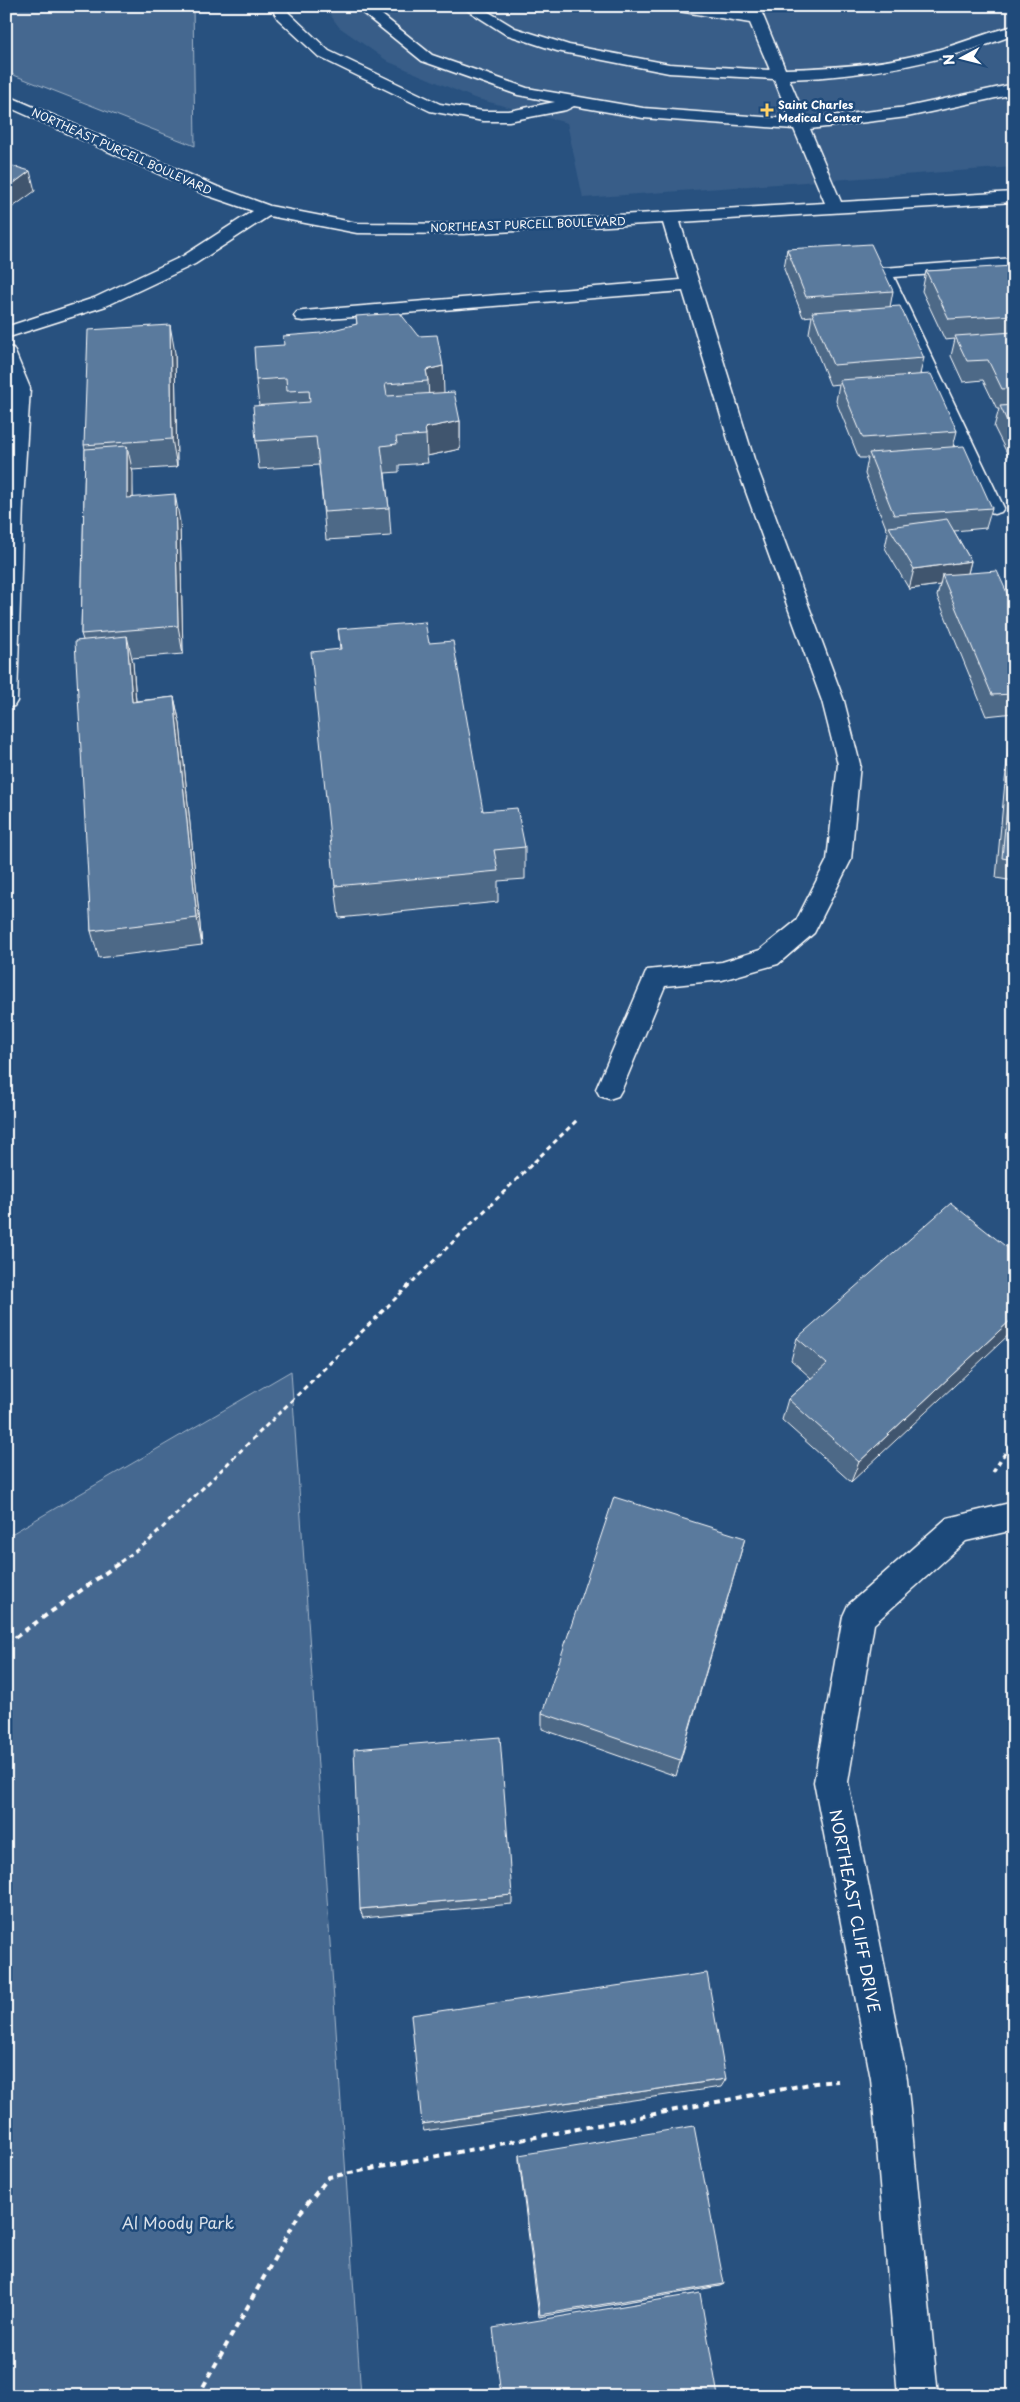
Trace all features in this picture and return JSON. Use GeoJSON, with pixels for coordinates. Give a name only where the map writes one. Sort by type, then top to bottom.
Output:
{"type":"FeatureCollection","features":[{"type":"Feature","properties":{"kind":"street"},"geometry":{"type":"LineString","coordinates":[[277,6],[283,16],[324,54],[436,108],[482,116],[509,116],[580,102]]}},
{"type":"Feature","properties":{"kind":"street"},"geometry":{"type":"LineString","coordinates":[[361,6],[427,58],[524,92],[643,114],[801,125],[907,112],[1014,89]]}},
{"type":"Feature","properties":{"kind":"street"},"geometry":{"type":"LineString","coordinates":[[468,6],[511,31],[559,47],[690,71],[780,74],[850,69],[932,57],[992,39],[1014,30]]}},
{"type":"Feature","properties":{"kind":"street"},"geometry":{"type":"LineString","coordinates":[[673,6],[754,13],[835,207]]}},
{"type":"Feature","properties":{"kind":"street","name":"NORTHEAST PURCELL BOULEVARD"},"geometry":{"type":"LineString","coordinates":[[6,100],[212,190],[266,210],[357,228],[463,229],[835,207],[1013,199]]}},
{"type":"Feature","properties":{"kind":"street"},"geometry":{"type":"LineString","coordinates":[[6,333],[100,302],[189,260],[266,210]]}},
{"type":"Feature","properties":{"kind":"street"},"geometry":{"type":"LineString","coordinates":[[609,1089],[656,977],[722,971],[769,957],[805,927],[839,860],[849,764],[833,701],[744,459],[670,218]]}},
{"type":"Feature","properties":{"kind":"street"},"geometry":{"type":"LineString","coordinates":[[994,508],[884,273],[1014,263]]}},
{"type":"Feature","properties":{"kind":"street"},"geometry":{"type":"LineString","coordinates":[[303,316],[690,284]]}},
{"type":"Feature","properties":{"kind":"street"},"geometry":{"type":"LineString","coordinates":[[6,352],[21,388],[10,501],[6,701]]}},
{"type":"Feature","properties":{"kind":"street","name":"NORTHEAST CLIFF DRIVE"},"geometry":{"type":"LineString","coordinates":[[918,2396],[889,2079],[831,1782],[860,1616],[958,1528],[1014,1516]]}},
{"type":"Feature","properties":{"kind":"path"},"geometry":{"type":"LineString","coordinates":[[6,1644],[148,1542],[609,1089]]}},
{"type":"Feature","properties":{"kind":"path"},"geometry":{"type":"LineString","coordinates":[[198,2396],[299,2214],[329,2177],[815,2083],[889,2079]]}},
{"type":"Feature","properties":{"kind":"shaded area","name":"Saint Charles Medical Center"},"geometry":{"type":"Polygon","coordinates":[[[324,6],[1014,6],[1014,167],[583,198],[567,123],[474,98],[389,62],[339,27],[324,6]]]}},
{"type":"Feature","properties":{"kind":"green space"},"geometry":{"type":"Polygon","coordinates":[[[6,6],[193,6],[195,146],[6,72],[6,6]]]}},
{"type":"Feature","properties":{"kind":"green space","name":"Al Moody Park"},"geometry":{"type":"Polygon","coordinates":[[[291,1371],[361,2396],[6,2396],[6,1537],[291,1371]]]}},
{"type":"Feature","properties":{"kind":"building"},"geometry":{"type":"Polygon","coordinates":[[[6,164],[30,171],[6,189],[6,164]]]}},
{"type":"Feature","properties":{"kind":"building"},"geometry":{"type":"Polygon","coordinates":[[[871,244],[893,291],[806,297],[787,249],[871,244]]]}},
{"type":"Feature","properties":{"kind":"building"},"geometry":{"type":"Polygon","coordinates":[[[1013,266],[1014,315],[949,319],[926,271],[1013,266]]]}},
{"type":"Feature","properties":{"kind":"building"},"geometry":{"type":"Polygon","coordinates":[[[900,306],[924,358],[833,365],[812,312],[900,306]]]}},
{"type":"Feature","properties":{"kind":"building"},"geometry":{"type":"Polygon","coordinates":[[[400,313],[418,336],[437,335],[443,366],[426,370],[428,381],[385,384],[387,396],[454,392],[460,421],[425,428],[426,435],[396,437],[397,444],[381,446],[389,508],[324,512],[316,437],[256,441],[253,406],[310,402],[309,390],[287,391],[286,378],[256,380],[254,347],[284,345],[283,336],[321,333],[357,324],[356,316],[400,313]]]}},
{"type":"Feature","properties":{"kind":"building"},"geometry":{"type":"Polygon","coordinates":[[[170,325],[172,439],[84,445],[88,330],[170,325]]]}},
{"type":"Feature","properties":{"kind":"building"},"geometry":{"type":"Polygon","coordinates":[[[1014,332],[1014,388],[1002,389],[988,360],[967,361],[955,336],[1014,332]]]}},
{"type":"Feature","properties":{"kind":"building"},"geometry":{"type":"Polygon","coordinates":[[[931,374],[957,431],[863,438],[839,380],[931,374]]]}},
{"type":"Feature","properties":{"kind":"building"},"geometry":{"type":"Polygon","coordinates":[[[1014,405],[1014,436],[1000,406],[1014,405]]]}},
{"type":"Feature","properties":{"kind":"building"},"geometry":{"type":"Polygon","coordinates":[[[127,446],[127,498],[175,494],[178,626],[81,634],[85,449],[127,446]]]}},
{"type":"Feature","properties":{"kind":"building"},"geometry":{"type":"Polygon","coordinates":[[[964,446],[992,508],[894,515],[869,453],[964,446]]]}},
{"type":"Feature","properties":{"kind":"building"},"geometry":{"type":"Polygon","coordinates":[[[947,519],[971,561],[914,569],[889,527],[947,519]]]}},
{"type":"Feature","properties":{"kind":"building"},"geometry":{"type":"Polygon","coordinates":[[[997,571],[1014,608],[1014,694],[992,695],[942,575],[997,571]]]}},
{"type":"Feature","properties":{"kind":"building"},"geometry":{"type":"Polygon","coordinates":[[[425,622],[429,643],[453,641],[483,811],[517,808],[525,847],[494,850],[498,871],[335,886],[311,652],[341,649],[338,629],[425,622]]]}},
{"type":"Feature","properties":{"kind":"building"},"geometry":{"type":"Polygon","coordinates":[[[127,636],[132,702],[174,697],[197,918],[91,931],[75,641],[127,636]]]}},
{"type":"Feature","properties":{"kind":"building"},"geometry":{"type":"Polygon","coordinates":[[[1014,734],[1014,860],[1002,858],[1014,734]]]}},
{"type":"Feature","properties":{"kind":"building"},"geometry":{"type":"Polygon","coordinates":[[[951,1203],[1014,1253],[1014,1317],[859,1462],[788,1399],[827,1364],[797,1338],[951,1203]]]}},
{"type":"Feature","properties":{"kind":"building"},"geometry":{"type":"Polygon","coordinates":[[[614,1497],[745,1538],[680,1760],[542,1713],[614,1497]]]}},
{"type":"Feature","properties":{"kind":"building"},"geometry":{"type":"Polygon","coordinates":[[[500,1737],[512,1895],[360,1909],[354,1749],[500,1737]]]}},
{"type":"Feature","properties":{"kind":"building"},"geometry":{"type":"Polygon","coordinates":[[[707,1973],[726,2079],[422,2124],[411,2015],[707,1973]]]}},
{"type":"Feature","properties":{"kind":"building"},"geometry":{"type":"Polygon","coordinates":[[[694,2126],[724,2284],[540,2315],[519,2155],[694,2126]]]}},
{"type":"Feature","properties":{"kind":"building"},"geometry":{"type":"Polygon","coordinates":[[[700,2293],[718,2396],[501,2396],[493,2328],[700,2293]]]}},
{"type":"Feature","properties":{"kind":"place","name":"Saint Charles Medical Center"},"geometry":{"type":"Point","coordinates":[767,110]}}]}
